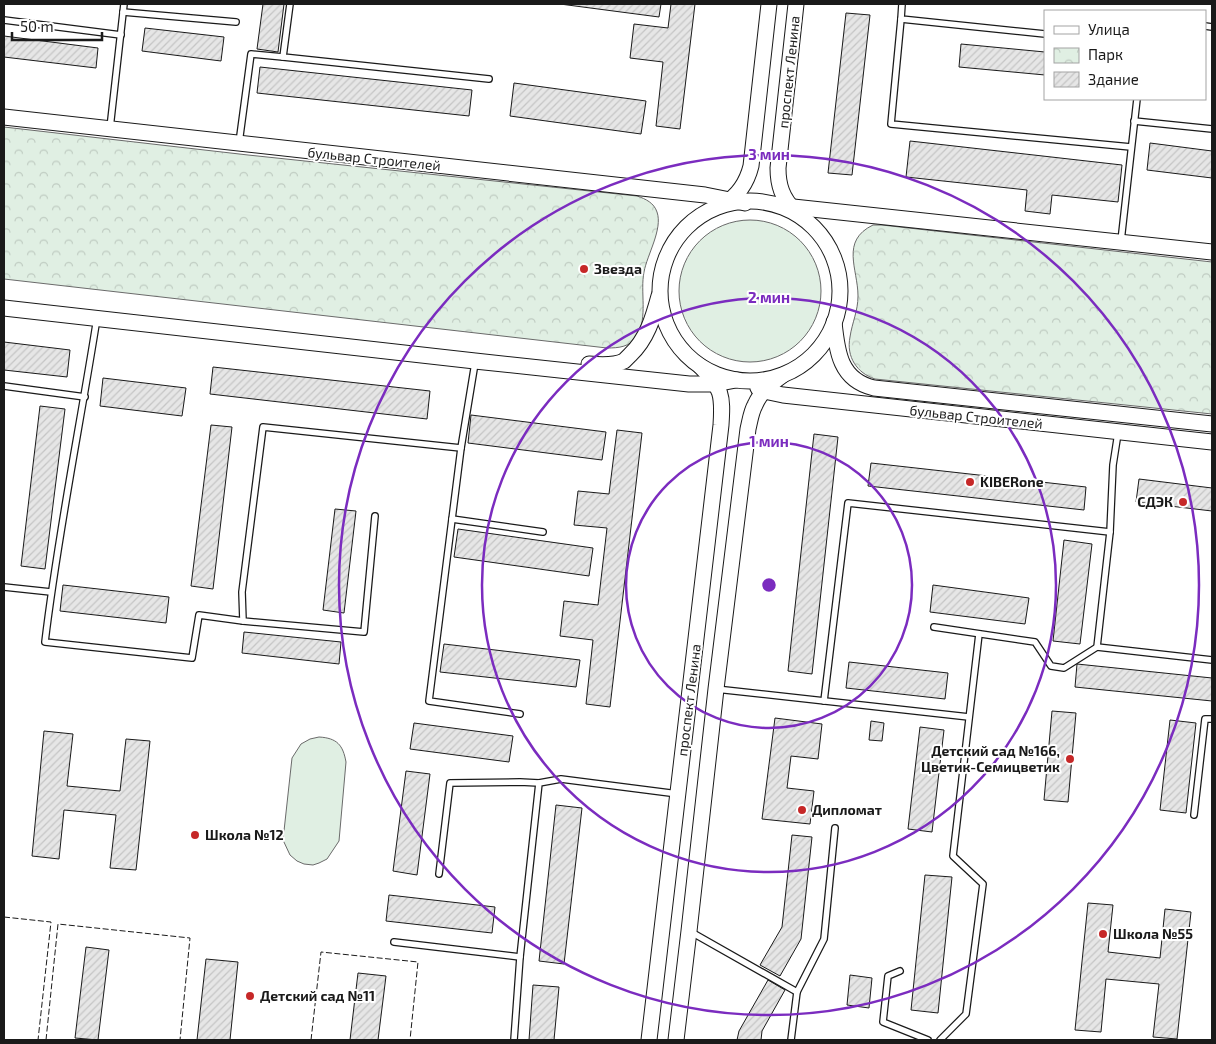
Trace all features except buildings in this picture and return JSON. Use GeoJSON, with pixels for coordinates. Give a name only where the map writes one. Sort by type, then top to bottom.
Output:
{"type":"FeatureCollection","features":[{"type":"Feature","properties":{"kind":"main road","name":"проспект Ленина"},"geometry":{"type":"LineString","coordinates":[[738,201],[751,166],[769,4]]}},
{"type":"Feature","properties":{"kind":"main road","name":"проспект Ленина"},"geometry":{"type":"LineString","coordinates":[[796,4],[778,178],[785,200],[825,242],[832,253],[839,280],[840,295],[834,322]]}},
{"type":"Feature","properties":{"kind":"main road","name":"бульвар Строителей"},"geometry":{"type":"LineString","coordinates":[[4,117],[738,201]]}},
{"type":"Feature","properties":{"kind":"main road"},"geometry":{"type":"LineString","coordinates":[[4,298],[604,366],[623,361],[643,339],[651,324],[659,296],[664,262],[670,248],[689,223],[716,208],[738,201],[1212,252]]}},
{"type":"Feature","properties":{"kind":"main road"},"geometry":{"type":"LineString","coordinates":[[772,204],[805,220]]}},
{"type":"Feature","properties":{"kind":"main road"},"geometry":{"type":"LineString","coordinates":[[659,296],[667,328],[690,359],[712,373],[739,380],[756,381],[770,379],[796,368],[819,348],[834,322]]}},
{"type":"Feature","properties":{"kind":"main road"},"geometry":{"type":"LineString","coordinates":[[4,308],[475,362],[689,384],[715,384],[739,380]]}},
{"type":"Feature","properties":{"kind":"main road","name":"бульвар Строителей"},"geometry":{"type":"LineString","coordinates":[[834,322],[837,347],[847,372],[853,378],[874,388],[1212,424]]}},
{"type":"Feature","properties":{"kind":"main road","name":"проспект Ленина"},"geometry":{"type":"LineString","coordinates":[[649,1040],[721,425],[722,404],[720,393],[700,366]]}},
{"type":"Feature","properties":{"kind":"main road","name":"проспект Ленина"},"geometry":{"type":"LineString","coordinates":[[676,1040],[748,429],[754,406],[770,384],[783,375]]}},
{"type":"Feature","properties":{"kind":"main road","name":"бульвар Строителей"},"geometry":{"type":"LineString","coordinates":[[739,380],[764,391],[783,396],[1212,442]]}},
{"type":"Feature","properties":{"kind":"lane"},"geometry":{"type":"LineString","coordinates":[[110,129],[124,4]]}},
{"type":"Feature","properties":{"kind":"lane"},"geometry":{"type":"LineString","coordinates":[[283,57],[290,4]]}},
{"type":"Feature","properties":{"kind":"lane"},"geometry":{"type":"LineString","coordinates":[[902,4],[891,124],[1131,147]]}},
{"type":"Feature","properties":{"kind":"lane"},"geometry":{"type":"LineString","coordinates":[[123,12],[236,22]]}},
{"type":"Feature","properties":{"kind":"lane"},"geometry":{"type":"LineString","coordinates":[[901,19],[1044,34]]}},
{"type":"Feature","properties":{"kind":"lane"},"geometry":{"type":"LineString","coordinates":[[4,20],[121,35]]}},
{"type":"Feature","properties":{"kind":"lane"},"geometry":{"type":"LineString","coordinates":[[239,144],[251,54],[489,79]]}},
{"type":"Feature","properties":{"kind":"lane"},"geometry":{"type":"LineString","coordinates":[[1120,243],[1136,100]]}},
{"type":"Feature","properties":{"kind":"lane"},"geometry":{"type":"LineString","coordinates":[[1134,121],[1212,129]]}},
{"type":"Feature","properties":{"kind":"lane"},"geometry":{"type":"LineString","coordinates":[[97,318],[51,592],[45,642],[192,658],[199,615],[364,632],[375,516]]}},
{"type":"Feature","properties":{"kind":"lane"},"geometry":{"type":"LineString","coordinates":[[475,362],[461,448],[429,701],[520,714]]}},
{"type":"Feature","properties":{"kind":"lane"},"geometry":{"type":"LineString","coordinates":[[4,386],[85,397]]}},
{"type":"Feature","properties":{"kind":"lane"},"geometry":{"type":"LineString","coordinates":[[243,621],[242,592],[263,427],[461,448]]}},
{"type":"Feature","properties":{"kind":"lane"},"geometry":{"type":"LineString","coordinates":[[1097,647],[1110,532],[1118,432]]}},
{"type":"Feature","properties":{"kind":"lane"},"geometry":{"type":"LineString","coordinates":[[824,701],[848,503],[1110,532]]}},
{"type":"Feature","properties":{"kind":"lane"},"geometry":{"type":"LineString","coordinates":[[452,519],[543,532]]}},
{"type":"Feature","properties":{"kind":"lane"},"geometry":{"type":"LineString","coordinates":[[4,587],[51,592]]}},
{"type":"Feature","properties":{"kind":"lane"},"geometry":{"type":"LineString","coordinates":[[934,627],[1035,642],[1051,666],[1064,668],[1097,647],[1212,660]]}},
{"type":"Feature","properties":{"kind":"lane"},"geometry":{"type":"LineString","coordinates":[[940,1040],[966,1014],[983,884],[953,856],[979,634]]}},
{"type":"Feature","properties":{"kind":"lane"},"geometry":{"type":"LineString","coordinates":[[716,689],[969,717]]}},
{"type":"Feature","properties":{"kind":"lane"},"geometry":{"type":"LineString","coordinates":[[1194,815],[1206,719],[1212,719]]}},
{"type":"Feature","properties":{"kind":"lane"},"geometry":{"type":"LineString","coordinates":[[439,874],[450,782],[539,783],[561,779],[678,794]]}},
{"type":"Feature","properties":{"kind":"lane"},"geometry":{"type":"LineString","coordinates":[[514,1040],[520,957],[539,783]]}},
{"type":"Feature","properties":{"kind":"lane"},"geometry":{"type":"LineString","coordinates":[[791,1040],[798,992],[824,939],[834,828]]}},
{"type":"Feature","properties":{"kind":"lane"},"geometry":{"type":"LineString","coordinates":[[689,931],[798,992]]}},
{"type":"Feature","properties":{"kind":"lane"},"geometry":{"type":"LineString","coordinates":[[394,942],[520,957]]}},
{"type":"Feature","properties":{"kind":"lane"},"geometry":{"type":"LineString","coordinates":[[900,971],[888,976],[883,1022],[928,1040]]}},
{"type":"Feature","properties":{"kind":"green space"},"geometry":{"type":"Polygon","coordinates":[[[4,127],[637,196],[652,204],[656,209],[658,219],[656,234],[644,272],[643,313],[640,329],[634,340],[628,345],[607,348],[4,279],[4,127]]]}},
{"type":"Feature","properties":{"kind":"green space"},"geometry":{"type":"Polygon","coordinates":[[[750,220],[764,221],[777,225],[790,232],[800,241],[809,251],[816,264],[820,277],[820,305],[816,318],[809,331],[800,341],[790,350],[777,357],[764,361],[750,362],[736,361],[723,357],[710,350],[700,341],[691,331],[684,318],[680,305],[679,291],[680,277],[684,264],[691,251],[700,241],[710,232],[723,225],[736,221],[750,220]]]}},
{"type":"Feature","properties":{"kind":"green space"},"geometry":{"type":"Polygon","coordinates":[[[873,225],[1212,262],[1212,414],[875,379],[863,373],[851,357],[849,344],[858,296],[853,256],[857,239],[873,225]]]}},
{"type":"Feature","properties":{"kind":"green space"},"geometry":{"type":"Polygon","coordinates":[[[319,737],[335,741],[341,747],[346,762],[339,841],[327,859],[313,865],[297,861],[290,855],[283,840],[292,758],[301,744],[319,737]]]}},
{"type":"Feature","properties":{"kind":"fence"},"geometry":{"type":"LineString","coordinates":[[4,917],[51,922],[38,1040]]}},
{"type":"Feature","properties":{"kind":"fence"},"geometry":{"type":"LineString","coordinates":[[46,1040],[58,924],[190,938],[180,1040]]}},
{"type":"Feature","properties":{"kind":"fence"},"geometry":{"type":"LineString","coordinates":[[311,1040],[321,952],[418,962],[410,1040]]}},
{"type":"Feature","properties":{"kind":"place","name":"Звезда"},"geometry":{"type":"Point","coordinates":[584,269]}},
{"type":"Feature","properties":{"kind":"place","name":"KIBERone"},"geometry":{"type":"Point","coordinates":[970,482]}},
{"type":"Feature","properties":{"kind":"place","name":"СДЭК"},"geometry":{"type":"Point","coordinates":[1183,502]}},
{"type":"Feature","properties":{"kind":"place","name":"Детский сад №166, Цветик-Семицветик"},"geometry":{"type":"Point","coordinates":[1070,759]}},
{"type":"Feature","properties":{"kind":"place","name":"Дипломат"},"geometry":{"type":"Point","coordinates":[802,810]}},
{"type":"Feature","properties":{"kind":"place","name":"Школа №12"},"geometry":{"type":"Point","coordinates":[195,835]}},
{"type":"Feature","properties":{"kind":"place","name":"Школа №55"},"geometry":{"type":"Point","coordinates":[1103,934]}},
{"type":"Feature","properties":{"kind":"place","name":"Детский сад №11"},"geometry":{"type":"Point","coordinates":[250,996]}}]}
